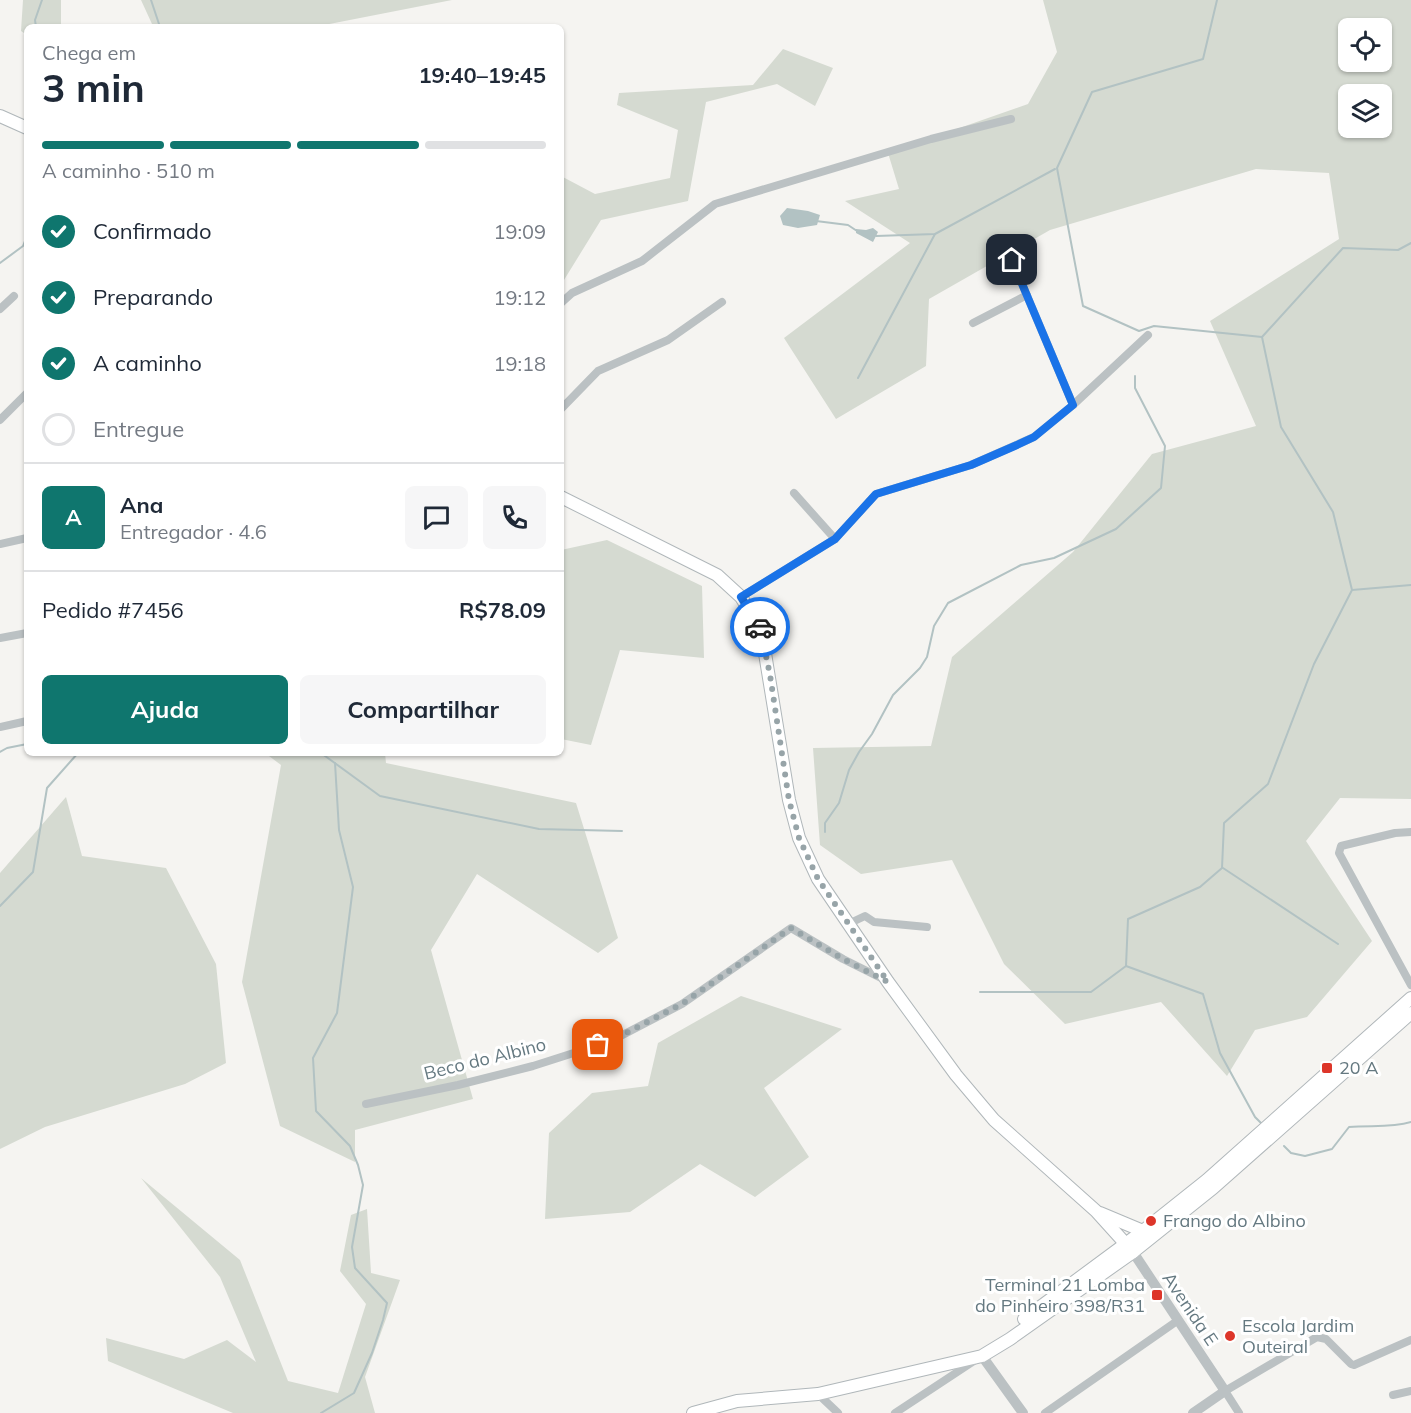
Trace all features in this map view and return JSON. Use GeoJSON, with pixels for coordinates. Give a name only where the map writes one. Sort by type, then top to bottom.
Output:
{"type":"FeatureCollection","features":[{"type":"Feature","properties":{"kind":"main road"},"geometry":{"type":"LineString","coordinates":[[0,116],[24,127]]}},
{"type":"Feature","properties":{"kind":"main road"},"geometry":{"type":"LineString","coordinates":[[564,498],[717,575],[741,597],[761,629],[789,800],[799,838],[818,879],[888,982],[956,1075],[994,1119],[1096,1211],[1129,1248]]}},
{"type":"Feature","properties":{"kind":"main road"},"geometry":{"type":"LineString","coordinates":[[1129,1248],[1143,1231],[1207,1180],[1411,998]]}},
{"type":"Feature","properties":{"kind":"main road"},"geometry":{"type":"LineString","coordinates":[[693,1413],[737,1401],[818,1394],[982,1356],[1005,1333],[1213,1188],[1411,1013]]}},
{"type":"Feature","properties":{"kind":"main road"},"geometry":{"type":"LineString","coordinates":[[1096,1211],[1143,1231]]}},
{"type":"Feature","properties":{"kind":"street"},"geometry":{"type":"LineString","coordinates":[[564,300],[572,293],[642,261],[715,204],[931,139],[1011,119]]}},
{"type":"Feature","properties":{"kind":"street"},"geometry":{"type":"LineString","coordinates":[[1012,260],[1073,405]]}},
{"type":"Feature","properties":{"kind":"street"},"geometry":{"type":"LineString","coordinates":[[973,323],[1027,295]]}},
{"type":"Feature","properties":{"kind":"street"},"geometry":{"type":"LineString","coordinates":[[0,309],[14,296]]}},
{"type":"Feature","properties":{"kind":"street"},"geometry":{"type":"LineString","coordinates":[[564,406],[598,371],[668,340],[722,302]]}},
{"type":"Feature","properties":{"kind":"street"},"geometry":{"type":"LineString","coordinates":[[741,597],[835,539],[876,494],[971,465],[1034,437],[1073,405],[1148,335]]}},
{"type":"Feature","properties":{"kind":"street"},"geometry":{"type":"LineString","coordinates":[[0,420],[24,396]]}},
{"type":"Feature","properties":{"kind":"street"},"geometry":{"type":"LineString","coordinates":[[794,493],[835,539]]}},
{"type":"Feature","properties":{"kind":"street"},"geometry":{"type":"LineString","coordinates":[[0,544],[24,539]]}},
{"type":"Feature","properties":{"kind":"street"},"geometry":{"type":"LineString","coordinates":[[0,638],[24,634]]}},
{"type":"Feature","properties":{"kind":"street"},"geometry":{"type":"LineString","coordinates":[[0,727],[24,721]]}},
{"type":"Feature","properties":{"kind":"street"},"geometry":{"type":"LineString","coordinates":[[1411,832],[1395,833],[1352,843],[1338,849],[1338,853],[1411,986]]}},
{"type":"Feature","properties":{"kind":"street"},"geometry":{"type":"LineString","coordinates":[[848,924],[865,916],[874,922],[927,927]]}},
{"type":"Feature","properties":{"kind":"street","name":"Beco do Albino"},"geometry":{"type":"LineString","coordinates":[[366,1104],[501,1074],[611,1041],[682,1004],[791,928],[888,982]]}},
{"type":"Feature","properties":{"kind":"street","name":"Avenida E"},"geometry":{"type":"LineString","coordinates":[[1129,1248],[1239,1413]]}},
{"type":"Feature","properties":{"kind":"street"},"geometry":{"type":"LineString","coordinates":[[1045,1413],[1177,1321]]}},
{"type":"Feature","properties":{"kind":"street"},"geometry":{"type":"LineString","coordinates":[[1193,1413],[1225,1391],[1317,1337],[1326,1339],[1354,1365],[1411,1340]]}},
{"type":"Feature","properties":{"kind":"street"},"geometry":{"type":"LineString","coordinates":[[895,1413],[982,1356],[1023,1413]]}},
{"type":"Feature","properties":{"kind":"street"},"geometry":{"type":"LineString","coordinates":[[1393,1395],[1411,1391]]}},
{"type":"Feature","properties":{"kind":"street"},"geometry":{"type":"LineString","coordinates":[[818,1394],[838,1413]]}},
{"type":"Feature","properties":{"kind":"shaded area"},"geometry":{"type":"Polygon","coordinates":[[[23,0],[61,0],[61,24],[24,24],[24,33],[21,31],[23,0]]]}},
{"type":"Feature","properties":{"kind":"shaded area"},"geometry":{"type":"Polygon","coordinates":[[[141,0],[452,0],[329,24],[152,24],[141,0]]]}},
{"type":"Feature","properties":{"kind":"shaded area"},"geometry":{"type":"Polygon","coordinates":[[[1043,0],[1411,0],[1411,799],[1340,798],[1306,841],[1372,941],[1307,1017],[1255,1030],[1227,1076],[1161,1002],[1065,1024],[1004,964],[952,860],[861,874],[820,845],[813,748],[931,746],[952,657],[1073,552],[1152,454],[1256,426],[1210,321],[1339,239],[1329,173],[1256,169],[1050,230],[929,299],[926,366],[836,419],[784,338],[910,243],[845,201],[899,189],[888,153],[1028,104],[1057,52],[1043,0]]]}},
{"type":"Feature","properties":{"kind":"shaded area"},"geometry":{"type":"Polygon","coordinates":[[[783,49],[833,68],[815,106],[777,84],[706,102],[688,201],[601,220],[564,280],[564,178],[595,194],[670,178],[678,130],[617,105],[619,93],[753,85],[783,49]]]}},
{"type":"Feature","properties":{"kind":"shaded area"},"geometry":{"type":"Polygon","coordinates":[[[787,208],[820,215],[817,225],[798,228],[783,225],[780,216],[787,208]]]}},
{"type":"Feature","properties":{"kind":"shaded area"},"geometry":{"type":"Polygon","coordinates":[[[873,228],[878,232],[873,242],[856,233],[856,229],[873,228]]]}},
{"type":"Feature","properties":{"kind":"shaded area"},"geometry":{"type":"Polygon","coordinates":[[[607,540],[702,586],[704,658],[620,650],[591,745],[564,740],[564,549],[607,540]]]}},
{"type":"Feature","properties":{"kind":"shaded area"},"geometry":{"type":"Polygon","coordinates":[[[269,756],[385,756],[386,763],[576,803],[618,938],[598,953],[477,874],[431,950],[473,1099],[355,1130],[355,1162],[280,1126],[242,982],[281,765],[269,756]]]}},
{"type":"Feature","properties":{"kind":"shaded area"},"geometry":{"type":"Polygon","coordinates":[[[66,797],[82,856],[166,868],[216,964],[226,1063],[185,1084],[45,1127],[0,1149],[0,873],[66,797]]]}},
{"type":"Feature","properties":{"kind":"shaded area"},"geometry":{"type":"Polygon","coordinates":[[[741,996],[842,1029],[764,1088],[809,1157],[755,1197],[700,1164],[630,1212],[545,1219],[549,1133],[592,1093],[648,1086],[658,1043],[741,996]]]}},
{"type":"Feature","properties":{"kind":"shaded area"},"geometry":{"type":"Polygon","coordinates":[[[141,1178],[240,1260],[288,1381],[338,1393],[366,1304],[340,1271],[351,1215],[367,1209],[371,1273],[400,1280],[365,1377],[375,1413],[233,1413],[108,1361],[106,1338],[184,1359],[227,1340],[256,1362],[220,1277],[141,1178]]]}},
{"type":"Feature","properties":{"kind":"waterway"},"geometry":{"type":"LineString","coordinates":[[36,24],[42,0]]}},
{"type":"Feature","properties":{"kind":"waterway"},"geometry":{"type":"LineString","coordinates":[[151,0],[159,24]]}},
{"type":"Feature","properties":{"kind":"waterway"},"geometry":{"type":"LineString","coordinates":[[1217,0],[1203,59],[1092,92],[1057,168],[1083,306],[1139,331],[1154,326],[1262,337],[1343,248],[1398,250],[1411,243]]}},
{"type":"Feature","properties":{"kind":"waterway"},"geometry":{"type":"LineString","coordinates":[[876,236],[935,234],[1055,169]]}},
{"type":"Feature","properties":{"kind":"waterway"},"geometry":{"type":"LineString","coordinates":[[816,221],[848,225],[857,231]]}},
{"type":"Feature","properties":{"kind":"waterway"},"geometry":{"type":"LineString","coordinates":[[858,378],[935,234]]}},
{"type":"Feature","properties":{"kind":"waterway"},"geometry":{"type":"LineString","coordinates":[[0,263],[24,244]]}},
{"type":"Feature","properties":{"kind":"waterway"},"geometry":{"type":"LineString","coordinates":[[980,992],[1091,992],[1126,966],[1128,919],[1200,887],[1222,868],[1224,823],[1268,784],[1314,664],[1352,590],[1333,512],[1281,427],[1262,337]]}},
{"type":"Feature","properties":{"kind":"waterway"},"geometry":{"type":"LineString","coordinates":[[825,832],[825,823],[839,803],[849,770],[893,695],[920,668],[927,657],[934,626],[948,603],[1021,565],[1054,558],[1116,529],[1161,488],[1165,446],[1135,388],[1135,376]]}},
{"type":"Feature","properties":{"kind":"waterway"},"geometry":{"type":"LineString","coordinates":[[1352,590],[1411,585]]}},
{"type":"Feature","properties":{"kind":"waterway"},"geometry":{"type":"LineString","coordinates":[[0,752],[24,745]]}},
{"type":"Feature","properties":{"kind":"waterway"},"geometry":{"type":"LineString","coordinates":[[0,906],[33,872],[47,788],[75,756]]}},
{"type":"Feature","properties":{"kind":"waterway"},"geometry":{"type":"LineString","coordinates":[[325,756],[380,796],[539,829],[622,831]]}},
{"type":"Feature","properties":{"kind":"waterway"},"geometry":{"type":"LineString","coordinates":[[321,1413],[354,1393],[372,1353],[387,1303],[355,1268],[352,1247],[363,1185],[358,1165],[350,1146],[316,1111],[313,1058],[337,1013],[353,887],[339,830],[335,763]]}},
{"type":"Feature","properties":{"kind":"waterway"},"geometry":{"type":"LineString","coordinates":[[1223,868],[1338,944]]}},
{"type":"Feature","properties":{"kind":"waterway"},"geometry":{"type":"LineString","coordinates":[[1126,966],[1203,994],[1220,1053],[1255,1117],[1261,1123]]}},
{"type":"Feature","properties":{"kind":"waterway"},"geometry":{"type":"LineString","coordinates":[[1284,1146],[1291,1153],[1305,1156],[1332,1149],[1349,1127],[1388,1126],[1411,1122]]}},
{"type":"Feature","properties":{"kind":"way so far"},"geometry":{"type":"LineString","coordinates":[[598,1045],[611,1041],[682,1004],[791,928],[888,982],[818,879],[799,838],[789,800],[770,675],[760,627]]}},
{"type":"Feature","properties":{"kind":"place","name":"20 A"},"geometry":{"type":"Point","coordinates":[1327,1068]}},
{"type":"Feature","properties":{"kind":"place","name":"Frango do Albino"},"geometry":{"type":"Point","coordinates":[1151,1221]}},
{"type":"Feature","properties":{"kind":"place","name":"Terminal 21 Lomba do Pinheiro 398/R31"},"geometry":{"type":"Point","coordinates":[1157,1295]}},
{"type":"Feature","properties":{"kind":"place","name":"Escola Jardim Outeiral"},"geometry":{"type":"Point","coordinates":[1230,1336]}},
{"type":"Feature","properties":{"kind":"route"},"geometry":{"type":"LineString","coordinates":[[760,627],[741,597],[835,539],[876,494],[971,465],[1017,445],[1034,437],[1073,405],[1012,260]]}}]}
